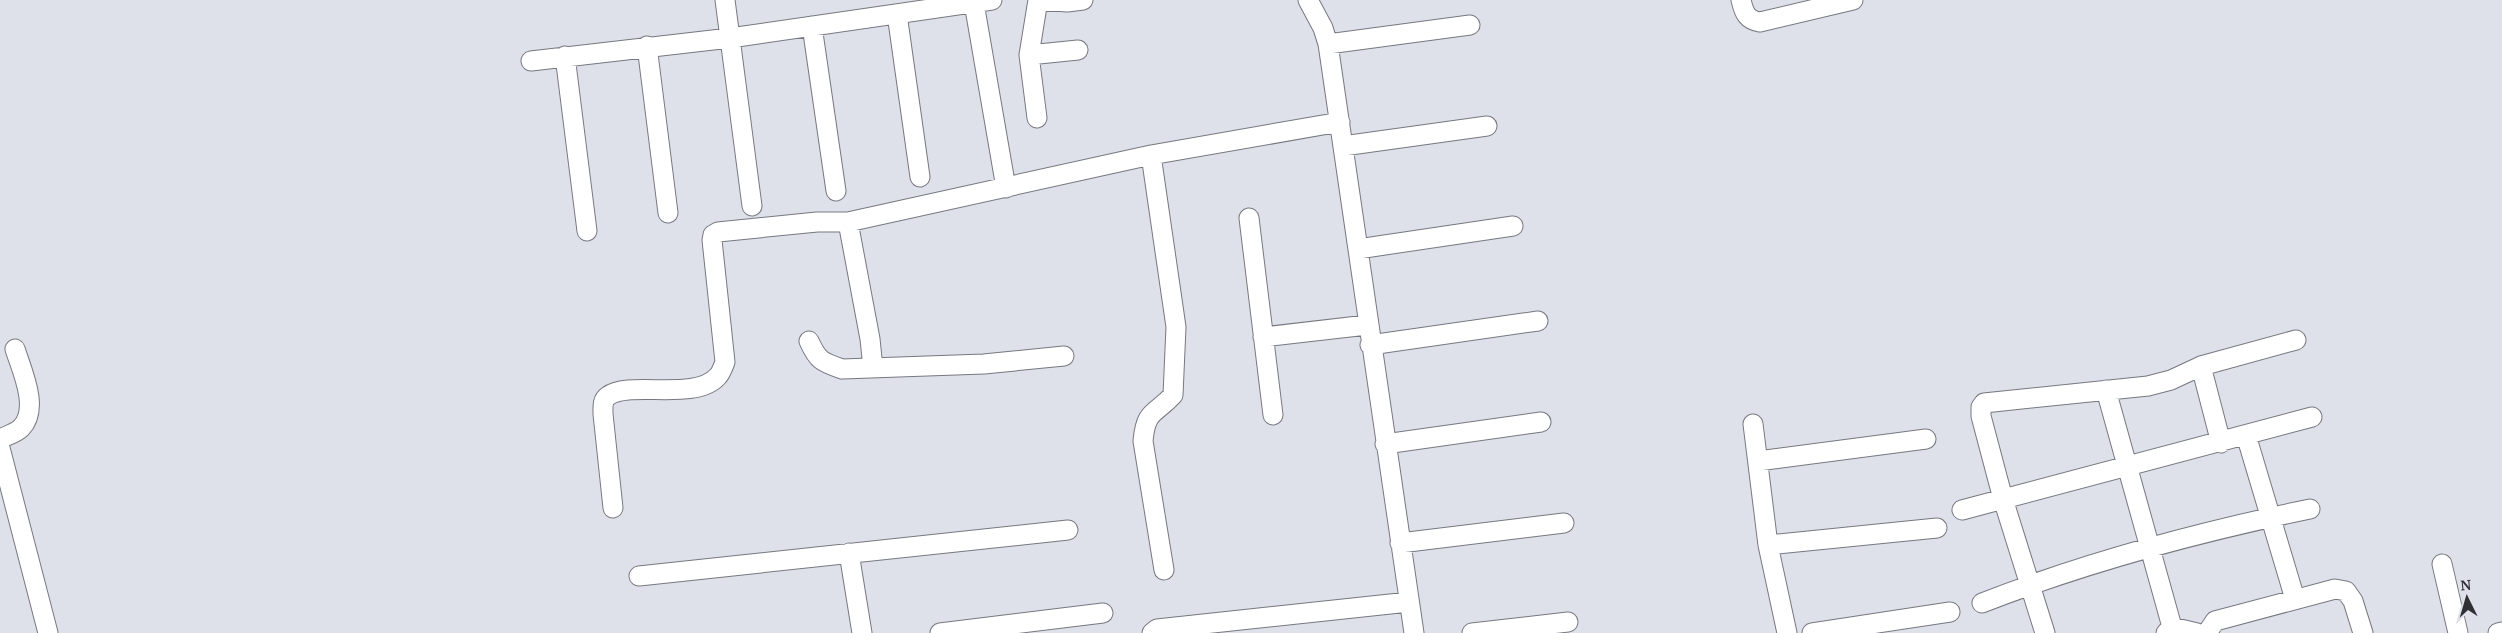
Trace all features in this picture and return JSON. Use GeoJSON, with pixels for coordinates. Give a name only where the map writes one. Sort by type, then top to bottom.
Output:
{"type":"FeatureCollection","features":[{"type":"Feature","properties":{"kind":"street"},"geometry":{"type":"LineString","coordinates":[[726,0],[752,206]]}},
{"type":"Feature","properties":{"kind":"street"},"geometry":{"type":"LineString","coordinates":[[1037,118],[1029,55],[1030,39],[1038,0],[1067,2],[1083,0]]}},
{"type":"Feature","properties":{"kind":"street"},"geometry":{"type":"LineString","coordinates":[[1308,0],[1324,28],[1328,44],[1358,248],[1367,325],[1414,633]]}},
{"type":"Feature","properties":{"kind":"street"},"geometry":{"type":"LineString","coordinates":[[1741,0],[1747,17],[1752,21],[1760,22],[1854,0]]}},
{"type":"Feature","properties":{"kind":"street"},"geometry":{"type":"LineString","coordinates":[[531,61],[647,46],[730,38],[983,2],[1006,188]]}},
{"type":"Feature","properties":{"kind":"street"},"geometry":{"type":"LineString","coordinates":[[897,14],[920,177]]}},
{"type":"Feature","properties":{"kind":"street"},"geometry":{"type":"LineString","coordinates":[[1328,44],[1470,25]]}},
{"type":"Feature","properties":{"kind":"street"},"geometry":{"type":"LineString","coordinates":[[812,26],[836,191]]}},
{"type":"Feature","properties":{"kind":"street"},"geometry":{"type":"LineString","coordinates":[[647,46],[668,213]]}},
{"type":"Feature","properties":{"kind":"street"},"geometry":{"type":"LineString","coordinates":[[1029,55],[1078,50]]}},
{"type":"Feature","properties":{"kind":"street"},"geometry":{"type":"LineString","coordinates":[[565,56],[587,231]]}},
{"type":"Feature","properties":{"kind":"street"},"geometry":{"type":"LineString","coordinates":[[613,508],[603,402],[608,396],[620,392],[689,389],[707,384],[718,376],[725,362],[713,235],[718,232],[780,225],[848,222],[1151,155],[1340,122]]}},
{"type":"Feature","properties":{"kind":"street"},"geometry":{"type":"LineString","coordinates":[[1343,146],[1487,126]]}},
{"type":"Feature","properties":{"kind":"street"},"geometry":{"type":"LineString","coordinates":[[1151,155],[1176,327],[1173,395],[1154,410],[1145,423],[1143,441],[1164,570]]}},
{"type":"Feature","properties":{"kind":"street"},"geometry":{"type":"LineString","coordinates":[[1249,218],[1273,415]]}},
{"type":"Feature","properties":{"kind":"street"},"geometry":{"type":"LineString","coordinates":[[848,222],[874,368]]}},
{"type":"Feature","properties":{"kind":"street"},"geometry":{"type":"LineString","coordinates":[[1358,248],[1513,226]]}},
{"type":"Feature","properties":{"kind":"street"},"geometry":{"type":"LineString","coordinates":[[1370,345],[1538,321]]}},
{"type":"Feature","properties":{"kind":"street"},"geometry":{"type":"LineString","coordinates":[[1263,337],[1367,325]]}},
{"type":"Feature","properties":{"kind":"street"},"geometry":{"type":"LineString","coordinates":[[2044,633],[2003,499],[1981,416],[1981,407],[1984,403],[2148,386],[2171,380],[2201,366],[2296,340]]}},
{"type":"Feature","properties":{"kind":"street"},"geometry":{"type":"LineString","coordinates":[[809,341],[816,356],[823,363],[842,369],[984,364],[1064,356]]}},
{"type":"Feature","properties":{"kind":"street"},"geometry":{"type":"LineString","coordinates":[[0,439],[20,429],[29,416],[29,400],[15,349]]}},
{"type":"Feature","properties":{"kind":"street"},"geometry":{"type":"LineString","coordinates":[[2201,366],[2221,443]]}},
{"type":"Feature","properties":{"kind":"street"},"geometry":{"type":"LineString","coordinates":[[2106,390],[2128,467],[2169,630],[2197,633]]}},
{"type":"Feature","properties":{"kind":"street"},"geometry":{"type":"LineString","coordinates":[[1962,510],[2221,443],[2312,417]]}},
{"type":"Feature","properties":{"kind":"street"},"geometry":{"type":"LineString","coordinates":[[1385,444],[1541,422]]}},
{"type":"Feature","properties":{"kind":"street"},"geometry":{"type":"LineString","coordinates":[[1753,424],[1768,545],[1787,633]]}},
{"type":"Feature","properties":{"kind":"street"},"geometry":{"type":"LineString","coordinates":[[2246,435],[2295,598]]}},
{"type":"Feature","properties":{"kind":"street"},"geometry":{"type":"LineString","coordinates":[[1758,461],[1926,439]]}},
{"type":"Feature","properties":{"kind":"street"},"geometry":{"type":"LineString","coordinates":[[0,448],[7,506],[48,633]]}},
{"type":"Feature","properties":{"kind":"street"},"geometry":{"type":"LineString","coordinates":[[1982,602],[2028,585],[2149,549],[2310,509]]}},
{"type":"Feature","properties":{"kind":"street"},"geometry":{"type":"LineString","coordinates":[[1400,543],[1564,523]]}},
{"type":"Feature","properties":{"kind":"street"},"geometry":{"type":"LineString","coordinates":[[1768,545],[1937,528]]}},
{"type":"Feature","properties":{"kind":"street"},"geometry":{"type":"LineString","coordinates":[[639,576],[1068,530]]}},
{"type":"Feature","properties":{"kind":"street"},"geometry":{"type":"LineString","coordinates":[[848,553],[862,633]]}},
{"type":"Feature","properties":{"kind":"street"},"geometry":{"type":"LineString","coordinates":[[2442,564],[2458,633]]}},
{"type":"Feature","properties":{"kind":"street"},"geometry":{"type":"LineString","coordinates":[[2206,633],[2215,621],[2295,598],[2335,589],[2346,591],[2353,601],[2363,633]]}},
{"type":"Feature","properties":{"kind":"street"},"geometry":{"type":"LineString","coordinates":[[1152,633],[1158,629],[1409,602]]}},
{"type":"Feature","properties":{"kind":"street"},"geometry":{"type":"LineString","coordinates":[[1812,633],[1950,612]]}},
{"type":"Feature","properties":{"kind":"street"},"geometry":{"type":"LineString","coordinates":[[940,633],[1103,613]]}},
{"type":"Feature","properties":{"kind":"street"},"geometry":{"type":"LineString","coordinates":[[1472,633],[1568,622]]}},
{"type":"Feature","properties":{"kind":"street"},"geometry":{"type":"LineString","coordinates":[[2498,633],[2502,632]]}}]}
